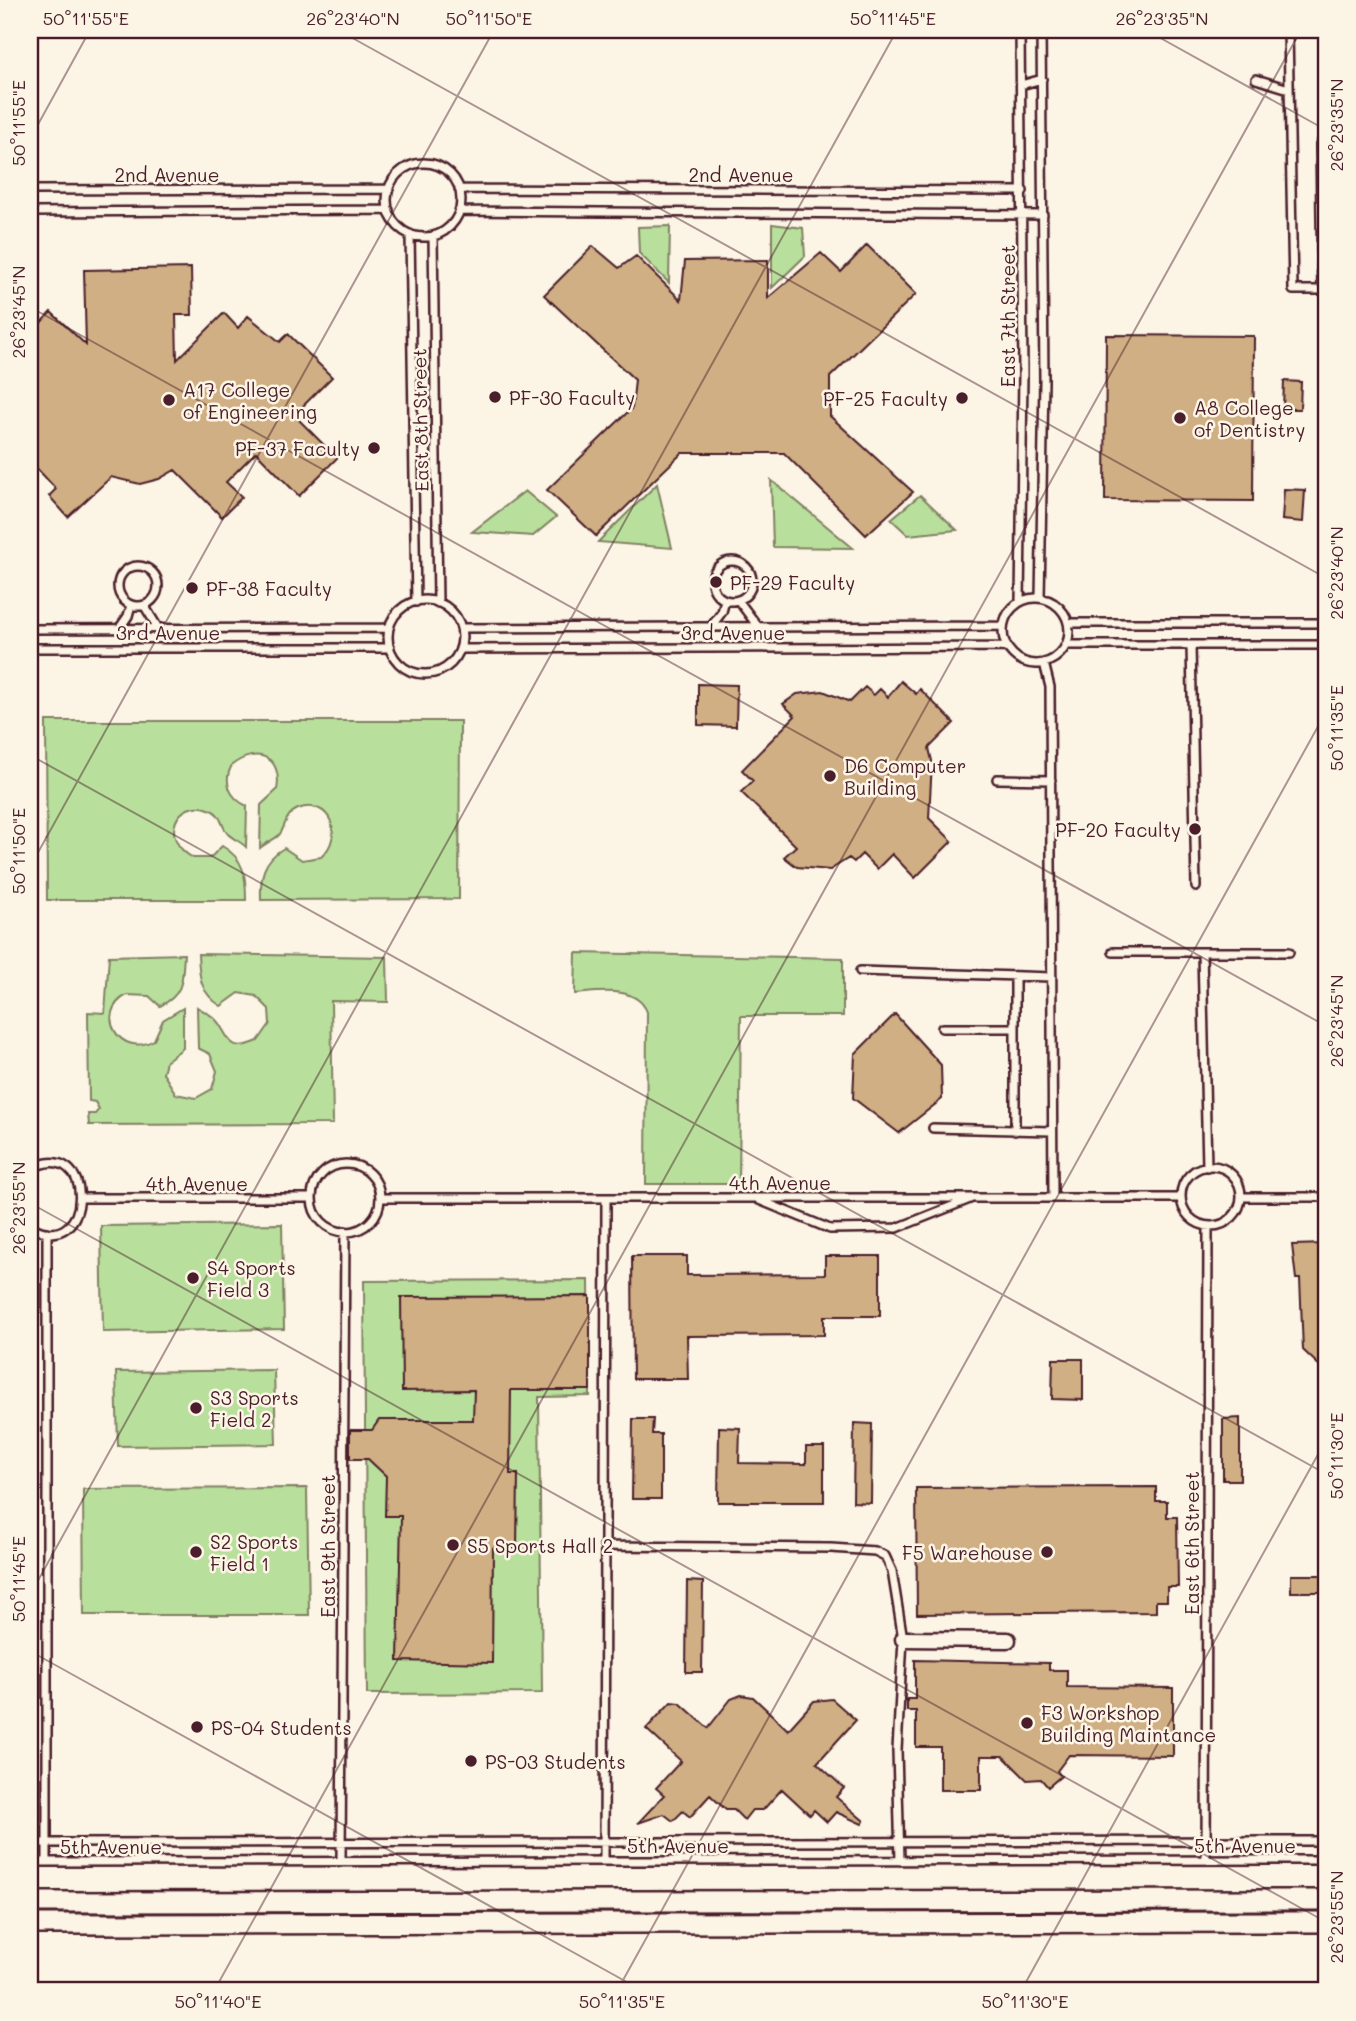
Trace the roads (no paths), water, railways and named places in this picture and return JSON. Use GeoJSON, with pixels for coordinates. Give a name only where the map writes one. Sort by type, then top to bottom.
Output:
{"type":"FeatureCollection","features":[{"type":"Feature","properties":{"kind":"main road"},"geometry":{"type":"LineString","coordinates":[[30,1902],[1326,1900]]}},
{"type":"Feature","properties":{"kind":"main road"},"geometry":{"type":"LineString","coordinates":[[30,1924],[1326,1922]]}},
{"type":"Feature","properties":{"kind":"street"},"geometry":{"type":"LineString","coordinates":[[903,1639],[1008,1640]]}},
{"type":"Feature","properties":{"kind":"lane","name":"East 7th Street"},"geometry":{"type":"LineString","coordinates":[[1020,30],[1023,191],[1020,603]]}},
{"type":"Feature","properties":{"kind":"lane","name":"East 7th Street"},"geometry":{"type":"LineString","coordinates":[[1040,598],[1043,215],[1041,30]]}},
{"type":"Feature","properties":{"kind":"lane"},"geometry":{"type":"LineString","coordinates":[[1288,30],[1293,290],[1324,290],[1320,144],[1326,144]]}},
{"type":"Feature","properties":{"kind":"lane"},"geometry":{"type":"LineString","coordinates":[[1021,85],[1042,79]]}},
{"type":"Feature","properties":{"kind":"lane"},"geometry":{"type":"LineString","coordinates":[[1256,79],[1289,89]]}},
{"type":"Feature","properties":{"kind":"lane"},"geometry":{"type":"LineString","coordinates":[[425,164],[443,169],[458,188],[459,211],[449,227],[433,236],[410,234],[397,226],[389,210],[389,189],[406,168],[425,164]]}},
{"type":"Feature","properties":{"kind":"lane","name":"2nd Avenue"},"geometry":{"type":"LineString","coordinates":[[458,188],[1023,191]]}},
{"type":"Feature","properties":{"kind":"lane","name":"2nd Avenue"},"geometry":{"type":"LineString","coordinates":[[30,190],[389,189]]}},
{"type":"Feature","properties":{"kind":"lane","name":"2nd Avenue"},"geometry":{"type":"LineString","coordinates":[[30,212],[389,210]]}},
{"type":"Feature","properties":{"kind":"lane","name":"2nd Avenue"},"geometry":{"type":"LineString","coordinates":[[459,211],[1043,215]]}},
{"type":"Feature","properties":{"kind":"lane","name":"East 8th Street"},"geometry":{"type":"LineString","coordinates":[[410,234],[416,601]]}},
{"type":"Feature","properties":{"kind":"lane","name":"East 8th Street"},"geometry":{"type":"LineString","coordinates":[[433,236],[438,603]]}},
{"type":"Feature","properties":{"kind":"lane"},"geometry":{"type":"LineString","coordinates":[[732,561],[745,566],[752,578],[749,592],[738,600],[724,600],[714,591],[712,578],[719,566],[732,561]]}},
{"type":"Feature","properties":{"kind":"lane"},"geometry":{"type":"LineString","coordinates":[[138,566],[151,571],[158,587],[155,596],[144,605],[131,605],[120,595],[118,582],[125,570],[138,566]]}},
{"type":"Feature","properties":{"kind":"lane"},"geometry":{"type":"LineString","coordinates":[[1040,598],[1060,608],[1068,623],[1066,645],[1059,655],[1044,663],[1019,659],[1007,647],[1003,626],[1007,614],[1020,603],[1040,598]]}},
{"type":"Feature","properties":{"kind":"lane"},"geometry":{"type":"LineString","coordinates":[[710,628],[722,612],[724,600]]}},
{"type":"Feature","properties":{"kind":"lane"},"geometry":{"type":"LineString","coordinates":[[738,600],[759,628]]}},
{"type":"Feature","properties":{"kind":"lane"},"geometry":{"type":"LineString","coordinates":[[416,601],[438,603],[452,612],[461,628],[460,649],[443,669],[424,674],[406,669],[390,648],[389,628],[400,611],[416,601]]}},
{"type":"Feature","properties":{"kind":"lane"},"geometry":{"type":"LineString","coordinates":[[119,629],[128,616],[131,605]]}},
{"type":"Feature","properties":{"kind":"lane"},"geometry":{"type":"LineString","coordinates":[[144,605],[158,628]]}},
{"type":"Feature","properties":{"kind":"lane"},"geometry":{"type":"LineString","coordinates":[[1068,623],[1326,623]]}},
{"type":"Feature","properties":{"kind":"lane","name":"3rd Avenue"},"geometry":{"type":"LineString","coordinates":[[461,628],[1003,626]]}},
{"type":"Feature","properties":{"kind":"lane","name":"3rd Avenue"},"geometry":{"type":"LineString","coordinates":[[30,629],[389,628]]}},
{"type":"Feature","properties":{"kind":"lane"},"geometry":{"type":"LineString","coordinates":[[1066,645],[1326,645]]}},
{"type":"Feature","properties":{"kind":"lane"},"geometry":{"type":"LineString","coordinates":[[1191,645],[1196,887]]}},
{"type":"Feature","properties":{"kind":"lane","name":"3rd Avenue"},"geometry":{"type":"LineString","coordinates":[[460,649],[1007,647]]}},
{"type":"Feature","properties":{"kind":"lane","name":"3rd Avenue"},"geometry":{"type":"LineString","coordinates":[[30,648],[390,648]]}},
{"type":"Feature","properties":{"kind":"lane"},"geometry":{"type":"LineString","coordinates":[[1044,663],[1051,687],[1053,1197]]}},
{"type":"Feature","properties":{"kind":"lane"},"geometry":{"type":"LineString","coordinates":[[997,779],[1051,780]]}},
{"type":"Feature","properties":{"kind":"lane"},"geometry":{"type":"LineString","coordinates":[[1113,952],[1289,952]]}},
{"type":"Feature","properties":{"kind":"lane"},"geometry":{"type":"LineString","coordinates":[[1202,952],[1206,1167]]}},
{"type":"Feature","properties":{"kind":"lane"},"geometry":{"type":"LineString","coordinates":[[859,971],[1052,977]]}},
{"type":"Feature","properties":{"kind":"lane"},"geometry":{"type":"LineString","coordinates":[[1015,976],[1016,1131]]}},
{"type":"Feature","properties":{"kind":"lane"},"geometry":{"type":"LineString","coordinates":[[942,1028],[1015,1028]]}},
{"type":"Feature","properties":{"kind":"lane"},"geometry":{"type":"LineString","coordinates":[[933,1128],[1052,1131]]}},
{"type":"Feature","properties":{"kind":"lane"},"geometry":{"type":"LineString","coordinates":[[30,1169],[42,1164],[61,1166],[76,1179],[82,1198],[70,1223],[47,1232],[30,1226]]}},
{"type":"Feature","properties":{"kind":"lane"},"geometry":{"type":"LineString","coordinates":[[346,1164],[368,1172],[378,1188],[380,1198],[379,1207],[369,1223],[345,1231],[324,1224],[317,1217],[312,1198],[313,1189],[323,1172],[346,1164]]}},
{"type":"Feature","properties":{"kind":"lane"},"geometry":{"type":"LineString","coordinates":[[1206,1167],[1231,1173],[1240,1188],[1241,1197],[1231,1219],[1216,1226],[1208,1226],[1192,1219],[1181,1198],[1186,1180],[1198,1169],[1206,1167]]}},
{"type":"Feature","properties":{"kind":"lane"},"geometry":{"type":"LineString","coordinates":[[1241,1197],[1326,1197]]}},
{"type":"Feature","properties":{"kind":"lane","name":"4th Avenue"},"geometry":{"type":"LineString","coordinates":[[82,1198],[312,1198]]}},
{"type":"Feature","properties":{"kind":"lane","name":"4th Avenue"},"geometry":{"type":"LineString","coordinates":[[380,1198],[1181,1198]]}},
{"type":"Feature","properties":{"kind":"lane"},"geometry":{"type":"LineString","coordinates":[[604,1861],[606,1198]]}},
{"type":"Feature","properties":{"kind":"lane"},"geometry":{"type":"LineString","coordinates":[[753,1198],[830,1229],[897,1228],[974,1198]]}},
{"type":"Feature","properties":{"kind":"lane","name":"East 6th Street"},"geometry":{"type":"LineString","coordinates":[[1206,1860],[1208,1226]]}},
{"type":"Feature","properties":{"kind":"lane","name":"East 9th Street"},"geometry":{"type":"LineString","coordinates":[[341,1861],[345,1231]]}},
{"type":"Feature","properties":{"kind":"lane"},"geometry":{"type":"LineString","coordinates":[[47,1232],[47,1862]]}},
{"type":"Feature","properties":{"kind":"lane"},"geometry":{"type":"LineString","coordinates":[[604,1546],[875,1550],[885,1556],[892,1571],[903,1639],[897,1750],[900,1861]]}},
{"type":"Feature","properties":{"kind":"lane","name":"5th Avenue"},"geometry":{"type":"LineString","coordinates":[[30,1843],[1326,1841]]}},
{"type":"Feature","properties":{"kind":"lane","name":"5th Avenue"},"geometry":{"type":"LineString","coordinates":[[30,1862],[1326,1860]]}},
{"type":"Feature","properties":{"kind":"place","name":"PF-30 Faculty"},"geometry":{"type":"Point","coordinates":[495,397]}},
{"type":"Feature","properties":{"kind":"place","name":"PF-25 Faculty"},"geometry":{"type":"Point","coordinates":[962,398]}},
{"type":"Feature","properties":{"kind":"place","name":"A17 College of Engineering"},"geometry":{"type":"Point","coordinates":[169,400]}},
{"type":"Feature","properties":{"kind":"place","name":"A8 College of Dentistry"},"geometry":{"type":"Point","coordinates":[1180,418]}},
{"type":"Feature","properties":{"kind":"place","name":"PF-37 Faculty"},"geometry":{"type":"Point","coordinates":[374,448]}},
{"type":"Feature","properties":{"kind":"place","name":"PF-29 Faculty"},"geometry":{"type":"Point","coordinates":[716,582]}},
{"type":"Feature","properties":{"kind":"place","name":"PF-38 Faculty"},"geometry":{"type":"Point","coordinates":[192,588]}},
{"type":"Feature","properties":{"kind":"place","name":"D6 Computer Building"},"geometry":{"type":"Point","coordinates":[830,776]}},
{"type":"Feature","properties":{"kind":"place","name":"PF-20 Faculty"},"geometry":{"type":"Point","coordinates":[1195,829]}},
{"type":"Feature","properties":{"kind":"place","name":"S4 Sports Field 3"},"geometry":{"type":"Point","coordinates":[193,1278]}},
{"type":"Feature","properties":{"kind":"place","name":"S3 Sports Field 2"},"geometry":{"type":"Point","coordinates":[196,1408]}},
{"type":"Feature","properties":{"kind":"place","name":"S5 Sports Hall 2"},"geometry":{"type":"Point","coordinates":[453,1545]}},
{"type":"Feature","properties":{"kind":"place","name":"S2 Sports Field 1"},"geometry":{"type":"Point","coordinates":[196,1552]}},
{"type":"Feature","properties":{"kind":"place","name":"F5 Warehouse"},"geometry":{"type":"Point","coordinates":[1047,1552]}},
{"type":"Feature","properties":{"kind":"place","name":"F3 Workshop Building Maintance"},"geometry":{"type":"Point","coordinates":[1027,1723]}},
{"type":"Feature","properties":{"kind":"place","name":"PS-04 Students"},"geometry":{"type":"Point","coordinates":[197,1727]}},
{"type":"Feature","properties":{"kind":"place","name":"PS-03 Students"},"geometry":{"type":"Point","coordinates":[471,1761]}}]}
